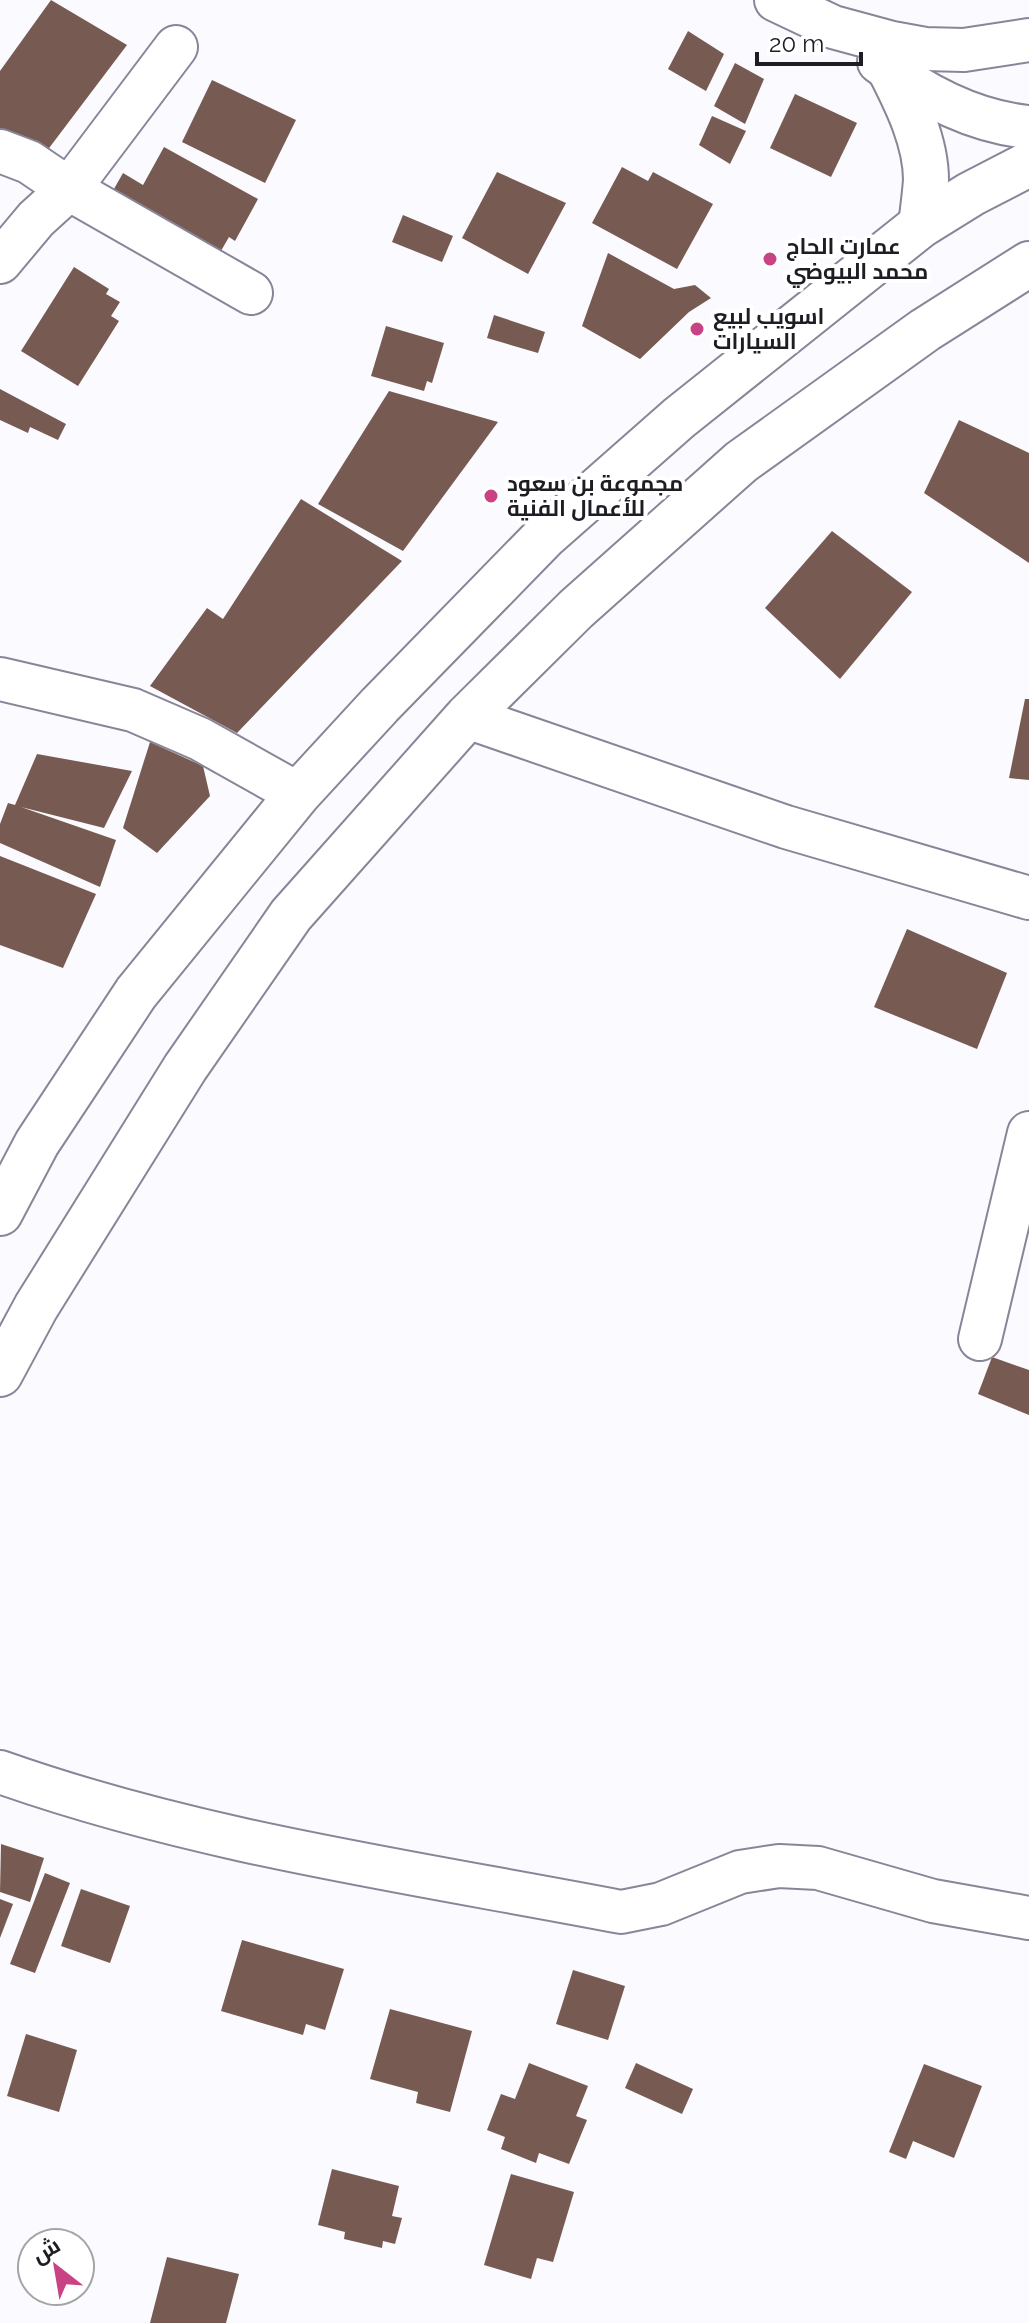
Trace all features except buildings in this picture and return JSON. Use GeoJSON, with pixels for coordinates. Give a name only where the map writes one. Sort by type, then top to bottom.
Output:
{"type":"FeatureCollection","features":[{"type":"Feature","properties":{"kind":"main road"},"geometry":{"type":"LineString","coordinates":[[890,70],[905,99],[920,147],[926,177],[921,225]]}},
{"type":"Feature","properties":{"kind":"main road"},"geometry":{"type":"LineString","coordinates":[[0,1213],[37,1143],[136,993],[298,794],[545,536],[679,418],[921,225],[971,194],[1029,164]]}},
{"type":"Feature","properties":{"kind":"main road"},"geometry":{"type":"LineString","coordinates":[[0,1374],[36,1307],[185,1068],[291,915],[467,717],[576,609],[741,462],[925,330],[1029,264]]}},
{"type":"Feature","properties":{"kind":"street"},"geometry":{"type":"LineString","coordinates":[[776,0],[833,27],[925,49],[964,50],[1029,40]]}},
{"type":"Feature","properties":{"kind":"street"},"geometry":{"type":"LineString","coordinates":[[833,27],[925,93],[970,114],[1029,127]]}},
{"type":"Feature","properties":{"kind":"street"},"geometry":{"type":"LineString","coordinates":[[0,262],[36,219],[69,189],[176,47]]}},
{"type":"Feature","properties":{"kind":"street"},"geometry":{"type":"LineString","coordinates":[[0,151],[29,162],[69,189],[251,293]]}},
{"type":"Feature","properties":{"kind":"street"},"geometry":{"type":"LineString","coordinates":[[0,679],[133,710],[200,739],[298,794]]}},
{"type":"Feature","properties":{"kind":"street"},"geometry":{"type":"LineString","coordinates":[[467,717],[786,827],[1029,898]]}},
{"type":"Feature","properties":{"kind":"street"},"geometry":{"type":"LineString","coordinates":[[980,1339],[1029,1133]]}},
{"type":"Feature","properties":{"kind":"street"},"geometry":{"type":"LineString","coordinates":[[0,1772],[167,1823],[348,1862],[621,1912],[661,1904],[740,1872],[779,1866],[818,1868],[933,1901],[1029,1918]]}},
{"type":"Feature","properties":{"kind":"place","name":"عمارت الحاج محمد البيوضي"},"geometry":{"type":"Point","coordinates":[770,259]}},
{"type":"Feature","properties":{"kind":"place","name":"اسويب لبيع السيارات"},"geometry":{"type":"Point","coordinates":[697,329]}},
{"type":"Feature","properties":{"kind":"place","name":"مجموعة بن سعود للأعمال الفنية"},"geometry":{"type":"Point","coordinates":[491,496]}}]}
